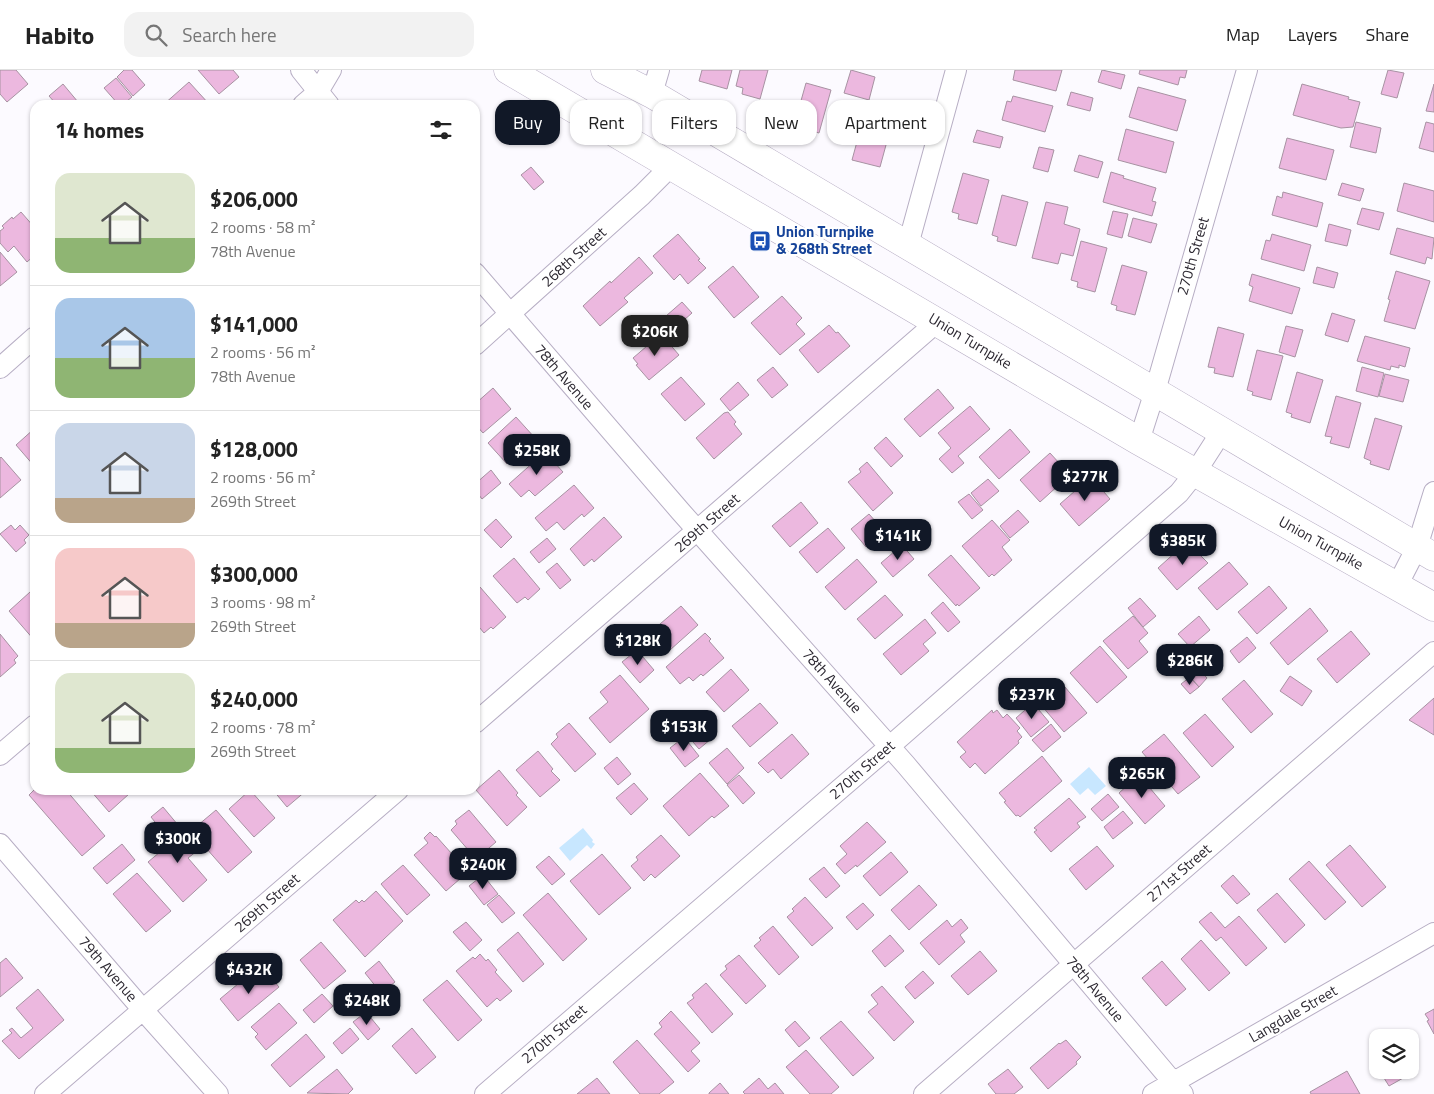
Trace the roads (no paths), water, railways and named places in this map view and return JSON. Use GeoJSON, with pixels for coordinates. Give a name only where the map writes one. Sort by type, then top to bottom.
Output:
{"type":"FeatureCollection","features":[{"type":"Feature","properties":{"kind":"main road","name":"Union Turnpike"},"geometry":{"type":"LineString","coordinates":[[508,70],[1138,441],[1434,607]]}},
{"type":"Feature","properties":{"kind":"main road"},"geometry":{"type":"LineString","coordinates":[[605,70],[656,82],[908,245],[1426,552]]}},
{"type":"Feature","properties":{"kind":"street"},"geometry":{"type":"LineString","coordinates":[[301,70],[316,100]]}},
{"type":"Feature","properties":{"kind":"street"},"geometry":{"type":"LineString","coordinates":[[317,100],[331,70]]}},
{"type":"Feature","properties":{"kind":"street"},"geometry":{"type":"LineString","coordinates":[[908,245],[956,70]]}},
{"type":"Feature","properties":{"kind":"street","name":"270th Street"},"geometry":{"type":"LineString","coordinates":[[1138,441],[1155,391],[1246,70]]}},
{"type":"Feature","properties":{"kind":"street","name":"268th Street"},"geometry":{"type":"LineString","coordinates":[[480,342],[642,195],[671,166]]}},
{"type":"Feature","properties":{"kind":"street","name":"78th Avenue"},"geometry":{"type":"LineString","coordinates":[[480,279],[698,531],[890,746],[1178,1088]]}},
{"type":"Feature","properties":{"kind":"street","name":"269th Street"},"geometry":{"type":"LineString","coordinates":[[480,719],[937,322]]}},
{"type":"Feature","properties":{"kind":"street"},"geometry":{"type":"LineString","coordinates":[[0,368],[30,342]]}},
{"type":"Feature","properties":{"kind":"street","name":"270th Street"},"geometry":{"type":"LineString","coordinates":[[485,1094],[890,746],[1179,493],[1195,473],[1222,431]]}},
{"type":"Feature","properties":{"kind":"street"},"geometry":{"type":"LineString","coordinates":[[1397,586],[1426,552],[1434,492]]}},
{"type":"Feature","properties":{"kind":"street","name":"271st Street"},"geometry":{"type":"LineString","coordinates":[[924,1094],[1434,652]]}},
{"type":"Feature","properties":{"kind":"street"},"geometry":{"type":"LineString","coordinates":[[0,755],[30,728]]}},
{"type":"Feature","properties":{"kind":"street","name":"269th Street"},"geometry":{"type":"LineString","coordinates":[[45,1094],[392,795]]}},
{"type":"Feature","properties":{"kind":"street","name":"79th Avenue"},"geometry":{"type":"LineString","coordinates":[[0,844],[218,1094]]}},
{"type":"Feature","properties":{"kind":"street","name":"Langdale Street"},"geometry":{"type":"LineString","coordinates":[[1153,1094],[1178,1088],[1434,934]]}},
{"type":"Feature","properties":{"kind":"water"},"geometry":{"type":"Polygon","coordinates":[[[1089,767],[1106,786],[1095,795],[1088,788],[1080,795],[1070,784],[1089,767]]]}},
{"type":"Feature","properties":{"kind":"water"},"geometry":{"type":"Polygon","coordinates":[[[583,828],[595,844],[591,849],[587,845],[570,861],[559,848],[583,828]]]}},
{"type":"Feature","properties":{"kind":"place","name":"Union Turnpike & 268th Street"},"geometry":{"type":"Point","coordinates":[760,241]}}]}
